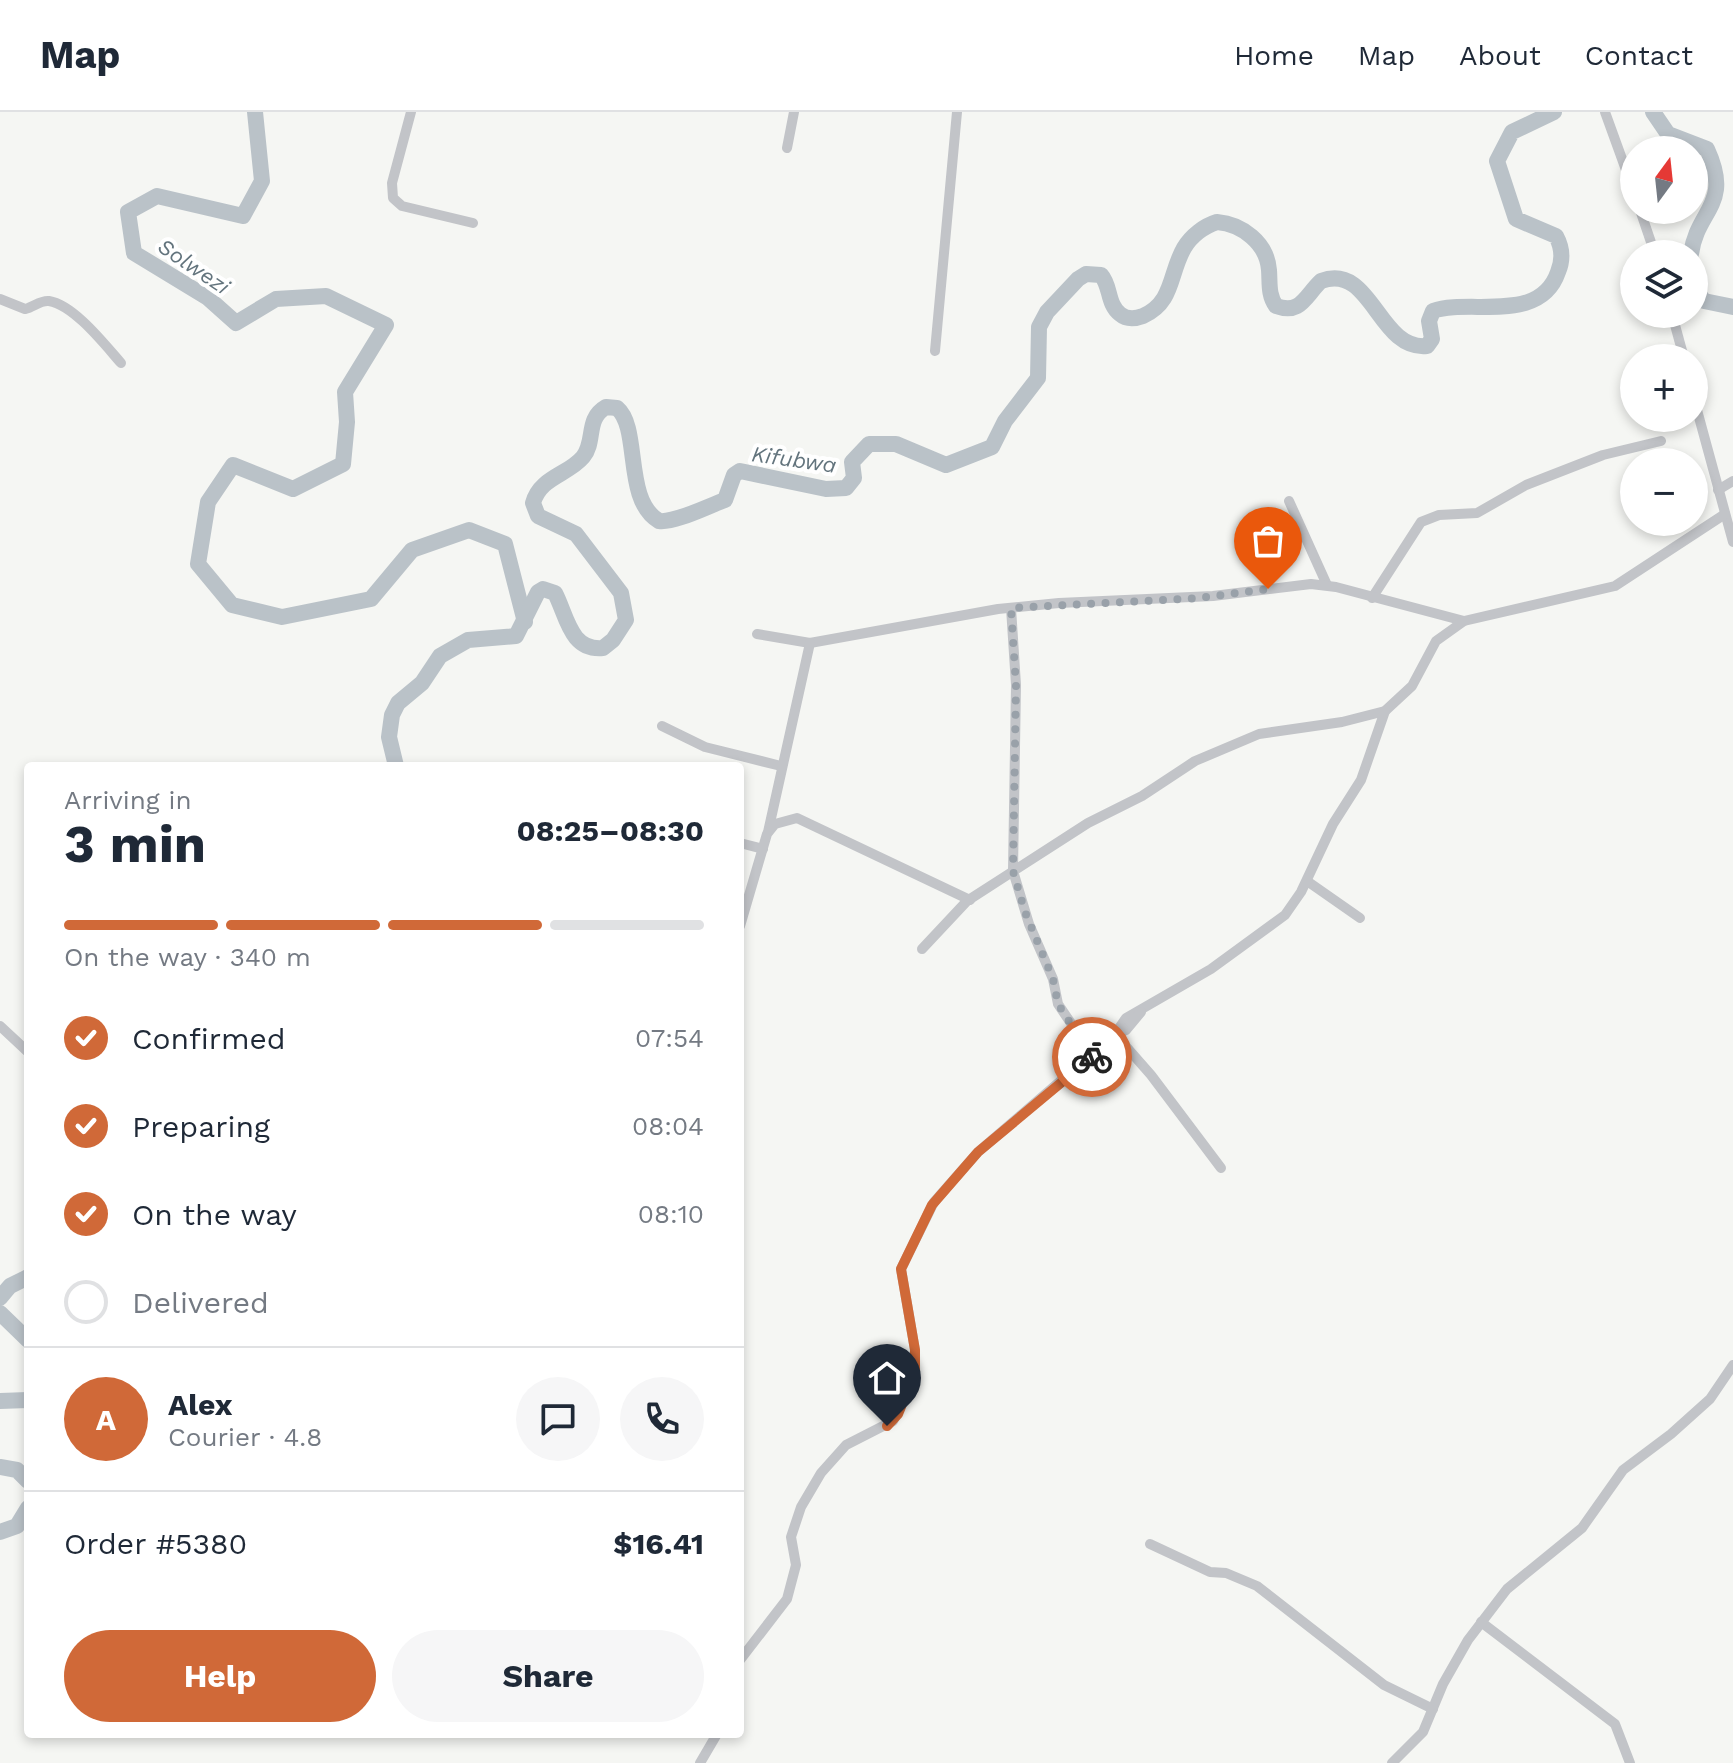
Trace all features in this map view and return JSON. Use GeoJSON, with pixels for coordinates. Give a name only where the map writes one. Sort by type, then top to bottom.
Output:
{"type":"FeatureCollection","features":[{"type":"Feature","properties":{"kind":"street"},"geometry":{"type":"LineString","coordinates":[[411,112],[392,183],[393,198],[402,206],[473,223]]}},
{"type":"Feature","properties":{"kind":"street"},"geometry":{"type":"LineString","coordinates":[[787,148],[794,112]]}},
{"type":"Feature","properties":{"kind":"street"},"geometry":{"type":"LineString","coordinates":[[935,351],[957,112]]}},
{"type":"Feature","properties":{"kind":"street"},"geometry":{"type":"LineString","coordinates":[[1605,112],[1620,153]]}},
{"type":"Feature","properties":{"kind":"street"},"geometry":{"type":"LineString","coordinates":[[0,299],[25,309],[43,301],[59,305],[88,327],[121,363]]}},
{"type":"Feature","properties":{"kind":"street"},"geometry":{"type":"LineString","coordinates":[[1703,432],[1733,542]]}},
{"type":"Feature","properties":{"kind":"street"},"geometry":{"type":"LineString","coordinates":[[1372,598],[1421,522],[1439,515],[1477,513],[1537,480],[1633,446],[1661,441]]}},
{"type":"Feature","properties":{"kind":"street"},"geometry":{"type":"LineString","coordinates":[[1718,490],[1733,481]]}},
{"type":"Feature","properties":{"kind":"street"},"geometry":{"type":"LineString","coordinates":[[1289,501],[1327,585]]}},
{"type":"Feature","properties":{"kind":"street"},"geometry":{"type":"LineString","coordinates":[[744,1655],[787,1599],[796,1565],[791,1537],[801,1507],[821,1473],[846,1445],[893,1421],[910,1388],[915,1350],[901,1269],[934,1202],[978,1152],[1115,1034],[1126,1030],[1141,1012],[1277,923],[1307,881],[1333,824],[1361,780],[1385,711],[1412,686],[1436,641],[1464,621],[1608,589],[1725,514]]}},
{"type":"Feature","properties":{"kind":"street"},"geometry":{"type":"LineString","coordinates":[[757,634],[810,643],[1011,608],[1199,598],[1299,584],[1327,585],[1464,621]]}},
{"type":"Feature","properties":{"kind":"street"},"geometry":{"type":"LineString","coordinates":[[1011,608],[1016,685],[1013,871],[1025,912],[1053,979],[1058,1004],[1093,1056]]}},
{"type":"Feature","properties":{"kind":"street"},"geometry":{"type":"LineString","coordinates":[[744,913],[767,834],[810,643]]}},
{"type":"Feature","properties":{"kind":"street"},"geometry":{"type":"LineString","coordinates":[[922,949],[970,900],[1013,871],[1231,743],[1259,734],[1342,722],[1385,711]]}},
{"type":"Feature","properties":{"kind":"street"},"geometry":{"type":"LineString","coordinates":[[662,726],[705,747],[781,766]]}},
{"type":"Feature","properties":{"kind":"street"},"geometry":{"type":"LineString","coordinates":[[767,834],[775,824],[802,818],[970,900]]}},
{"type":"Feature","properties":{"kind":"street"},"geometry":{"type":"LineString","coordinates":[[744,844],[763,849]]}},
{"type":"Feature","properties":{"kind":"street"},"geometry":{"type":"LineString","coordinates":[[1307,881],[1360,918]]}},
{"type":"Feature","properties":{"kind":"street"},"geometry":{"type":"LineString","coordinates":[[0,1026],[24,1048]]}},
{"type":"Feature","properties":{"kind":"street"},"geometry":{"type":"LineString","coordinates":[[1115,1034],[1160,1086],[1221,1168]]}},
{"type":"Feature","properties":{"kind":"street"},"geometry":{"type":"LineString","coordinates":[[1392,1763],[1423,1732],[1443,1684],[1481,1622],[1524,1572],[1582,1528],[1623,1470],[1690,1418],[1710,1399],[1732,1369]]}},
{"type":"Feature","properties":{"kind":"street"},"geometry":{"type":"LineString","coordinates":[[1150,1544],[1210,1572],[1226,1573],[1257,1586],[1384,1685],[1433,1709]]}},
{"type":"Feature","properties":{"kind":"street"},"geometry":{"type":"LineString","coordinates":[[1481,1622],[1615,1724],[1630,1763]]}},
{"type":"Feature","properties":{"kind":"street"},"geometry":{"type":"LineString","coordinates":[[700,1763],[715,1738]]}},
{"type":"Feature","properties":{"kind":"waterway","name":"Solwezi"},"geometry":{"type":"LineString","coordinates":[[255,112],[262,181],[243,216],[157,196],[128,212],[134,253],[208,298],[236,323],[276,299],[326,296],[386,325],[345,392],[347,422],[343,464],[293,489],[233,465],[208,502],[198,564],[232,605],[282,617],[371,599],[412,550],[469,530],[505,544],[525,622]]}},
{"type":"Feature","properties":{"kind":"waterway","name":"Kifubwa"},"geometry":{"type":"LineString","coordinates":[[395,762],[389,737],[392,715],[398,703],[422,683],[440,656],[468,640],[516,636],[538,592],[543,589],[555,593],[576,638],[592,647],[603,648],[613,640],[626,620],[621,593],[576,534],[538,516],[533,503],[542,487],[583,457],[595,418],[606,407],[617,408],[624,418],[641,497],[648,511],[659,521],[682,517],[725,500],[734,475],[740,471],[826,489],[846,488],[854,478],[852,462],[869,444],[896,444],[946,465],[992,447],[1005,421],[1038,378],[1039,327],[1047,312],[1078,279],[1086,274],[1101,275],[1120,314],[1131,318],[1143,316],[1166,295],[1187,244],[1198,232],[1217,222],[1244,231],[1264,251],[1276,306],[1297,306],[1321,281],[1338,279],[1352,284],[1364,295],[1397,335],[1410,344],[1427,346],[1432,339],[1429,321],[1433,311],[1520,304],[1536,299],[1549,288],[1558,272],[1561,254],[1556,236],[1516,219],[1497,161],[1512,132],[1554,112]]}},
{"type":"Feature","properties":{"kind":"waterway","name":"Kifubwa"},"geometry":{"type":"LineString","coordinates":[[1653,112],[1668,134],[1707,149],[1714,168],[1715,195],[1694,240]]}},
{"type":"Feature","properties":{"kind":"waterway","name":"Kifubwa"},"geometry":{"type":"LineString","coordinates":[[1708,302],[1733,307]]}},
{"type":"Feature","properties":{"kind":"waterway","name":"Kifubwa"},"geometry":{"type":"LineString","coordinates":[[0,1298],[10,1286],[24,1279]]}},
{"type":"Feature","properties":{"kind":"waterway","name":"Kifubwa"},"geometry":{"type":"LineString","coordinates":[[0,1313],[24,1336]]}},
{"type":"Feature","properties":{"kind":"waterway","name":"Kifubwa"},"geometry":{"type":"LineString","coordinates":[[0,1401],[24,1400]]}},
{"type":"Feature","properties":{"kind":"waterway","name":"Kifubwa"},"geometry":{"type":"LineString","coordinates":[[0,1467],[17,1470],[24,1477]]}},
{"type":"Feature","properties":{"kind":"waterway","name":"Kifubwa"},"geometry":{"type":"LineString","coordinates":[[0,1532],[17,1526],[24,1515]]}},
{"type":"Feature","properties":{"kind":"way so far"},"geometry":{"type":"LineString","coordinates":[[1092,1057],[1058,1004],[1056,986],[1038,947],[1013,871],[1012,764],[1016,685],[1011,608],[1059,603],[1199,598],[1268,589]]}},
{"type":"Feature","properties":{"kind":"route"},"geometry":{"type":"LineString","coordinates":[[887,1426],[898,1414],[915,1372],[915,1350],[901,1282],[902,1263],[932,1205],[978,1152],[1001,1135],[1043,1094],[1092,1057]]}}]}
